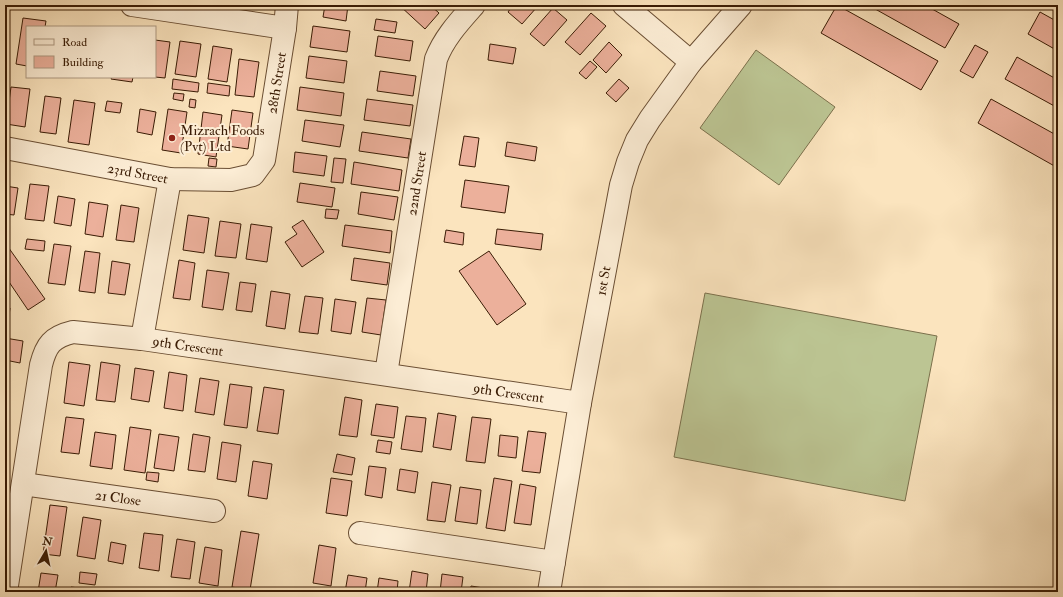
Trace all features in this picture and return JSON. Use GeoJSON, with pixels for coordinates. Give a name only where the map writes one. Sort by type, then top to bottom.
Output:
{"type":"FeatureCollection","features":[{"type":"Feature","properties":{"kind":"street"},"geometry":{"type":"LineString","coordinates":[[132,5],[285,28]]}},
{"type":"Feature","properties":{"kind":"street","name":"28th Street"},"geometry":{"type":"LineString","coordinates":[[264,160],[285,28],[287,5]]}},
{"type":"Feature","properties":{"kind":"street","name":"22nd Street"},"geometry":{"type":"LineString","coordinates":[[386,374],[436,59],[441,46],[448,35],[474,5]]}},
{"type":"Feature","properties":{"kind":"street"},"geometry":{"type":"LineString","coordinates":[[624,5],[690,62]]}},
{"type":"Feature","properties":{"kind":"street","name":"1st St"},"geometry":{"type":"LineString","coordinates":[[549,592],[580,403],[621,185],[628,162],[637,140],[690,62],[741,5]]}},
{"type":"Feature","properties":{"kind":"street","name":"23rd Street"},"geometry":{"type":"LineString","coordinates":[[5,148],[170,179],[231,180],[253,175],[264,160]]}},
{"type":"Feature","properties":{"kind":"street"},"geometry":{"type":"LineString","coordinates":[[142,338],[170,179]]}},
{"type":"Feature","properties":{"kind":"street","name":"9th Crescent"},"geometry":{"type":"LineString","coordinates":[[6,592],[10,524],[23,484],[41,365],[44,352],[51,342],[62,335],[73,332],[142,338],[580,403]]}},
{"type":"Feature","properties":{"kind":"street","name":"21 Close"},"geometry":{"type":"LineString","coordinates":[[23,484],[214,511]]}},
{"type":"Feature","properties":{"kind":"street"},"geometry":{"type":"LineString","coordinates":[[360,533],[554,562]]}},
{"type":"Feature","properties":{"kind":"green space"},"geometry":{"type":"Polygon","coordinates":[[[756,50],[835,107],[779,185],[700,128],[756,50]]]}},
{"type":"Feature","properties":{"kind":"green space"},"geometry":{"type":"Polygon","coordinates":[[[705,293],[937,336],[905,501],[674,457],[705,293]]]}},
{"type":"Feature","properties":{"kind":"building"},"geometry":{"type":"Polygon","coordinates":[[[325,5],[348,5],[346,21],[323,17],[325,5]]]}},
{"type":"Feature","properties":{"kind":"building"},"geometry":{"type":"Polygon","coordinates":[[[399,5],[430,5],[439,13],[425,29],[399,5]]]}},
{"type":"Feature","properties":{"kind":"building"},"geometry":{"type":"Polygon","coordinates":[[[442,5],[451,5],[447,10],[442,5]]]}},
{"type":"Feature","properties":{"kind":"building"},"geometry":{"type":"Polygon","coordinates":[[[513,5],[534,5],[537,7],[522,24],[508,12],[513,5]]]}},
{"type":"Feature","properties":{"kind":"building"},"geometry":{"type":"Polygon","coordinates":[[[837,5],[938,61],[921,90],[821,33],[837,5]]]}},
{"type":"Feature","properties":{"kind":"building"},"geometry":{"type":"Polygon","coordinates":[[[868,5],[925,5],[959,24],[945,48],[868,5]]]}},
{"type":"Feature","properties":{"kind":"building"},"geometry":{"type":"Polygon","coordinates":[[[553,8],[567,20],[544,46],[530,34],[553,8]]]}},
{"type":"Feature","properties":{"kind":"building"},"geometry":{"type":"Polygon","coordinates":[[[5,11],[8,11],[5,34],[5,11]]]}},
{"type":"Feature","properties":{"kind":"building"},"geometry":{"type":"Polygon","coordinates":[[[1040,12],[1058,22],[1058,51],[1028,34],[1040,12]]]}},
{"type":"Feature","properties":{"kind":"building"},"geometry":{"type":"Polygon","coordinates":[[[591,13],[606,26],[580,55],[565,42],[591,13]]]}},
{"type":"Feature","properties":{"kind":"building"},"geometry":{"type":"Polygon","coordinates":[[[23,18],[46,21],[45,26],[26,26],[26,66],[16,64],[23,18]]]}},
{"type":"Feature","properties":{"kind":"building"},"geometry":{"type":"Polygon","coordinates":[[[376,19],[397,22],[395,33],[374,30],[376,19]]]}},
{"type":"Feature","properties":{"kind":"building"},"geometry":{"type":"Polygon","coordinates":[[[313,26],[350,31],[347,52],[310,47],[313,26]]]}},
{"type":"Feature","properties":{"kind":"building"},"geometry":{"type":"Polygon","coordinates":[[[378,36],[413,41],[410,61],[375,56],[378,36]]]}},
{"type":"Feature","properties":{"kind":"building"},"geometry":{"type":"Polygon","coordinates":[[[156,40],[170,42],[165,78],[156,77],[156,40]]]}},
{"type":"Feature","properties":{"kind":"building"},"geometry":{"type":"Polygon","coordinates":[[[180,41],[201,44],[196,77],[175,74],[180,41]]]}},
{"type":"Feature","properties":{"kind":"building"},"geometry":{"type":"Polygon","coordinates":[[[609,42],[622,55],[606,73],[593,60],[609,42]]]}},
{"type":"Feature","properties":{"kind":"building"},"geometry":{"type":"Polygon","coordinates":[[[490,44],[516,48],[513,64],[488,60],[490,44]]]}},
{"type":"Feature","properties":{"kind":"building"},"geometry":{"type":"Polygon","coordinates":[[[975,45],[988,52],[973,78],[960,71],[975,45]]]}},
{"type":"Feature","properties":{"kind":"building"},"geometry":{"type":"Polygon","coordinates":[[[213,46],[232,49],[227,82],[208,79],[213,46]]]}},
{"type":"Feature","properties":{"kind":"building"},"geometry":{"type":"Polygon","coordinates":[[[309,56],[347,61],[344,83],[306,78],[309,56]]]}},
{"type":"Feature","properties":{"kind":"building"},"geometry":{"type":"Polygon","coordinates":[[[1017,57],[1058,80],[1058,108],[1005,79],[1017,57]]]}},
{"type":"Feature","properties":{"kind":"building"},"geometry":{"type":"Polygon","coordinates":[[[239,59],[259,62],[254,97],[235,95],[239,59]]]}},
{"type":"Feature","properties":{"kind":"building"},"geometry":{"type":"Polygon","coordinates":[[[590,61],[597,67],[586,79],[579,73],[590,61]]]}},
{"type":"Feature","properties":{"kind":"building"},"geometry":{"type":"Polygon","coordinates":[[[380,71],[416,76],[413,96],[377,91],[380,71]]]}},
{"type":"Feature","properties":{"kind":"building"},"geometry":{"type":"Polygon","coordinates":[[[112,78],[133,78],[132,82],[112,78]]]}},
{"type":"Feature","properties":{"kind":"building"},"geometry":{"type":"Polygon","coordinates":[[[173,79],[199,83],[198,92],[172,89],[173,79]]]}},
{"type":"Feature","properties":{"kind":"building"},"geometry":{"type":"Polygon","coordinates":[[[619,79],[629,88],[616,102],[606,93],[619,79]]]}},
{"type":"Feature","properties":{"kind":"building"},"geometry":{"type":"Polygon","coordinates":[[[208,83],[230,86],[229,96],[207,93],[208,83]]]}},
{"type":"Feature","properties":{"kind":"building"},"geometry":{"type":"Polygon","coordinates":[[[11,87],[30,89],[25,127],[6,124],[11,87]]]}},
{"type":"Feature","properties":{"kind":"building"},"geometry":{"type":"Polygon","coordinates":[[[300,87],[344,93],[341,116],[297,110],[300,87]]]}},
{"type":"Feature","properties":{"kind":"building"},"geometry":{"type":"Polygon","coordinates":[[[174,93],[184,94],[183,101],[173,99],[174,93]]]}},
{"type":"Feature","properties":{"kind":"building"},"geometry":{"type":"Polygon","coordinates":[[[45,96],[61,98],[56,134],[40,132],[45,96]]]}},
{"type":"Feature","properties":{"kind":"building"},"geometry":{"type":"Polygon","coordinates":[[[190,99],[196,100],[195,108],[189,107],[190,99]]]}},
{"type":"Feature","properties":{"kind":"building"},"geometry":{"type":"Polygon","coordinates":[[[367,99],[413,105],[410,126],[364,120],[367,99]]]}},
{"type":"Feature","properties":{"kind":"building"},"geometry":{"type":"Polygon","coordinates":[[[991,99],[1058,136],[1058,168],[978,123],[991,99]]]}},
{"type":"Feature","properties":{"kind":"building"},"geometry":{"type":"Polygon","coordinates":[[[74,100],[95,103],[89,145],[68,142],[74,100]]]}},
{"type":"Feature","properties":{"kind":"building"},"geometry":{"type":"Polygon","coordinates":[[[107,101],[122,103],[120,113],[105,111],[107,101]]]}},
{"type":"Feature","properties":{"kind":"building"},"geometry":{"type":"Polygon","coordinates":[[[140,109],[156,112],[152,135],[137,132],[140,109]]]}},
{"type":"Feature","properties":{"kind":"building"},"geometry":{"type":"Polygon","coordinates":[[[168,109],[187,112],[181,153],[162,150],[168,109]]]}},
{"type":"Feature","properties":{"kind":"building"},"geometry":{"type":"Polygon","coordinates":[[[232,110],[253,113],[248,149],[227,146],[232,110]]]}},
{"type":"Feature","properties":{"kind":"building"},"geometry":{"type":"Polygon","coordinates":[[[203,112],[222,115],[216,157],[198,154],[203,112]]]}},
{"type":"Feature","properties":{"kind":"building"},"geometry":{"type":"Polygon","coordinates":[[[305,120],[344,125],[340,147],[302,141],[305,120]]]}},
{"type":"Feature","properties":{"kind":"building"},"geometry":{"type":"Polygon","coordinates":[[[362,132],[411,139],[408,158],[359,151],[362,132]]]}},
{"type":"Feature","properties":{"kind":"building"},"geometry":{"type":"Polygon","coordinates":[[[464,136],[479,138],[475,167],[459,165],[464,136]]]}},
{"type":"Feature","properties":{"kind":"building"},"geometry":{"type":"Polygon","coordinates":[[[507,142],[537,147],[535,161],[505,156],[507,142]]]}},
{"type":"Feature","properties":{"kind":"building"},"geometry":{"type":"Polygon","coordinates":[[[295,152],[327,156],[324,176],[293,172],[295,152]]]}},
{"type":"Feature","properties":{"kind":"building"},"geometry":{"type":"Polygon","coordinates":[[[209,158],[217,159],[216,167],[208,166],[209,158]]]}},
{"type":"Feature","properties":{"kind":"building"},"geometry":{"type":"Polygon","coordinates":[[[334,158],[346,159],[343,183],[331,182],[334,158]]]}},
{"type":"Feature","properties":{"kind":"building"},"geometry":{"type":"Polygon","coordinates":[[[354,162],[402,170],[399,191],[351,184],[354,162]]]}},
{"type":"Feature","properties":{"kind":"building"},"geometry":{"type":"Polygon","coordinates":[[[465,180],[509,186],[505,213],[461,207],[465,180]]]}},
{"type":"Feature","properties":{"kind":"building"},"geometry":{"type":"Polygon","coordinates":[[[300,183],[335,188],[332,207],[297,202],[300,183]]]}},
{"type":"Feature","properties":{"kind":"building"},"geometry":{"type":"Polygon","coordinates":[[[30,184],[49,186],[44,221],[25,219],[30,184]]]}},
{"type":"Feature","properties":{"kind":"building"},"geometry":{"type":"Polygon","coordinates":[[[5,186],[18,188],[14,215],[5,214],[5,186]]]}},
{"type":"Feature","properties":{"kind":"building"},"geometry":{"type":"Polygon","coordinates":[[[361,192],[398,197],[394,220],[358,214],[361,192]]]}},
{"type":"Feature","properties":{"kind":"building"},"geometry":{"type":"Polygon","coordinates":[[[58,196],[75,199],[71,226],[54,223],[58,196]]]}},
{"type":"Feature","properties":{"kind":"building"},"geometry":{"type":"Polygon","coordinates":[[[89,202],[108,205],[103,237],[85,234],[89,202]]]}},
{"type":"Feature","properties":{"kind":"building"},"geometry":{"type":"Polygon","coordinates":[[[121,205],[139,208],[134,242],[116,240],[121,205]]]}},
{"type":"Feature","properties":{"kind":"building"},"geometry":{"type":"Polygon","coordinates":[[[326,209],[339,210],[337,219],[325,218],[326,209]]]}},
{"type":"Feature","properties":{"kind":"building"},"geometry":{"type":"Polygon","coordinates":[[[188,215],[209,218],[204,253],[183,250],[188,215]]]}},
{"type":"Feature","properties":{"kind":"building"},"geometry":{"type":"Polygon","coordinates":[[[303,220],[324,252],[302,267],[285,242],[297,234],[292,227],[303,220]]]}},
{"type":"Feature","properties":{"kind":"building"},"geometry":{"type":"Polygon","coordinates":[[[220,221],[241,224],[236,258],[215,256],[220,221]]]}},
{"type":"Feature","properties":{"kind":"building"},"geometry":{"type":"Polygon","coordinates":[[[251,224],[272,227],[267,262],[246,259],[251,224]]]}},
{"type":"Feature","properties":{"kind":"building"},"geometry":{"type":"Polygon","coordinates":[[[345,225],[392,231],[390,253],[342,246],[345,225]]]}},
{"type":"Feature","properties":{"kind":"building"},"geometry":{"type":"Polygon","coordinates":[[[497,229],[543,234],[541,250],[495,244],[497,229]]]}},
{"type":"Feature","properties":{"kind":"building"},"geometry":{"type":"Polygon","coordinates":[[[446,230],[464,233],[463,245],[444,242],[446,230]]]}},
{"type":"Feature","properties":{"kind":"building"},"geometry":{"type":"Polygon","coordinates":[[[27,239],[45,241],[44,251],[25,249],[27,239]]]}},
{"type":"Feature","properties":{"kind":"building"},"geometry":{"type":"Polygon","coordinates":[[[6,244],[45,299],[28,310],[5,276],[6,244]]]}},
{"type":"Feature","properties":{"kind":"building"},"geometry":{"type":"Polygon","coordinates":[[[54,244],[71,246],[65,285],[48,283],[54,244]]]}},
{"type":"Feature","properties":{"kind":"building"},"geometry":{"type":"Polygon","coordinates":[[[85,251],[100,253],[95,293],[79,291],[85,251]]]}},
{"type":"Feature","properties":{"kind":"building"},"geometry":{"type":"Polygon","coordinates":[[[489,251],[526,304],[497,325],[459,271],[489,251]]]}},
{"type":"Feature","properties":{"kind":"building"},"geometry":{"type":"Polygon","coordinates":[[[354,258],[390,263],[387,285],[351,280],[354,258]]]}},
{"type":"Feature","properties":{"kind":"building"},"geometry":{"type":"Polygon","coordinates":[[[179,260],[195,263],[190,300],[173,298],[179,260]]]}},
{"type":"Feature","properties":{"kind":"building"},"geometry":{"type":"Polygon","coordinates":[[[112,261],[130,264],[125,295],[108,293],[112,261]]]}},
{"type":"Feature","properties":{"kind":"building"},"geometry":{"type":"Polygon","coordinates":[[[207,270],[229,273],[223,310],[202,307],[207,270]]]}},
{"type":"Feature","properties":{"kind":"building"},"geometry":{"type":"Polygon","coordinates":[[[240,282],[256,284],[252,312],[236,310],[240,282]]]}},
{"type":"Feature","properties":{"kind":"building"},"geometry":{"type":"Polygon","coordinates":[[[271,291],[290,294],[285,329],[266,326],[271,291]]]}},
{"type":"Feature","properties":{"kind":"building"},"geometry":{"type":"Polygon","coordinates":[[[305,296],[323,298],[318,334],[299,332],[305,296]]]}},
{"type":"Feature","properties":{"kind":"building"},"geometry":{"type":"Polygon","coordinates":[[[367,298],[386,300],[381,335],[362,332],[367,298]]]}},
{"type":"Feature","properties":{"kind":"building"},"geometry":{"type":"Polygon","coordinates":[[[335,299],[356,302],[351,334],[331,331],[335,299]]]}},
{"type":"Feature","properties":{"kind":"building"},"geometry":{"type":"Polygon","coordinates":[[[5,307],[10,308],[8,324],[5,324],[5,307]]]}},
{"type":"Feature","properties":{"kind":"building"},"geometry":{"type":"Polygon","coordinates":[[[5,338],[23,341],[20,363],[5,360],[5,338]]]}},
{"type":"Feature","properties":{"kind":"building"},"geometry":{"type":"Polygon","coordinates":[[[69,362],[90,365],[84,406],[64,403],[69,362]]]}},
{"type":"Feature","properties":{"kind":"building"},"geometry":{"type":"Polygon","coordinates":[[[101,362],[120,365],[115,402],[96,400],[101,362]]]}},
{"type":"Feature","properties":{"kind":"building"},"geometry":{"type":"Polygon","coordinates":[[[135,368],[154,371],[149,402],[131,399],[135,368]]]}},
{"type":"Feature","properties":{"kind":"building"},"geometry":{"type":"Polygon","coordinates":[[[169,372],[187,375],[183,411],[164,408],[169,372]]]}},
{"type":"Feature","properties":{"kind":"building"},"geometry":{"type":"Polygon","coordinates":[[[200,378],[219,381],[214,415],[195,412],[200,378]]]}},
{"type":"Feature","properties":{"kind":"building"},"geometry":{"type":"Polygon","coordinates":[[[230,384],[252,387],[247,428],[224,425],[230,384]]]}},
{"type":"Feature","properties":{"kind":"building"},"geometry":{"type":"Polygon","coordinates":[[[264,387],[284,390],[278,434],[257,431],[264,387]]]}},
{"type":"Feature","properties":{"kind":"building"},"geometry":{"type":"Polygon","coordinates":[[[345,397],[362,400],[357,437],[339,435],[345,397]]]}},
{"type":"Feature","properties":{"kind":"building"},"geometry":{"type":"Polygon","coordinates":[[[376,404],[398,407],[394,438],[371,435],[376,404]]]}},
{"type":"Feature","properties":{"kind":"building"},"geometry":{"type":"Polygon","coordinates":[[[438,413],[456,416],[451,450],[433,447],[438,413]]]}},
{"type":"Feature","properties":{"kind":"building"},"geometry":{"type":"Polygon","coordinates":[[[406,416],[426,418],[422,452],[401,449],[406,416]]]}},
{"type":"Feature","properties":{"kind":"building"},"geometry":{"type":"Polygon","coordinates":[[[66,417],[84,419],[79,454],[61,452],[66,417]]]}},
{"type":"Feature","properties":{"kind":"building"},"geometry":{"type":"Polygon","coordinates":[[[472,417],[491,419],[485,463],[466,461],[472,417]]]}},
{"type":"Feature","properties":{"kind":"building"},"geometry":{"type":"Polygon","coordinates":[[[130,427],[151,430],[145,473],[124,470],[130,427]]]}},
{"type":"Feature","properties":{"kind":"building"},"geometry":{"type":"Polygon","coordinates":[[[528,431],[546,433],[540,473],[522,471],[528,431]]]}},
{"type":"Feature","properties":{"kind":"building"},"geometry":{"type":"Polygon","coordinates":[[[95,432],[116,435],[112,469],[90,466],[95,432]]]}},
{"type":"Feature","properties":{"kind":"building"},"geometry":{"type":"Polygon","coordinates":[[[159,434],[179,437],[174,471],[154,468],[159,434]]]}},
{"type":"Feature","properties":{"kind":"building"},"geometry":{"type":"Polygon","coordinates":[[[193,434],[210,437],[205,472],[188,470],[193,434]]]}},
{"type":"Feature","properties":{"kind":"building"},"geometry":{"type":"Polygon","coordinates":[[[500,435],[518,437],[516,458],[498,456],[500,435]]]}},
{"type":"Feature","properties":{"kind":"building"},"geometry":{"type":"Polygon","coordinates":[[[378,440],[392,442],[390,454],[376,452],[378,440]]]}},
{"type":"Feature","properties":{"kind":"building"},"geometry":{"type":"Polygon","coordinates":[[[222,442],[241,445],[236,482],[217,479],[222,442]]]}},
{"type":"Feature","properties":{"kind":"building"},"geometry":{"type":"Polygon","coordinates":[[[337,454],[355,458],[352,475],[333,472],[337,454]]]}},
{"type":"Feature","properties":{"kind":"building"},"geometry":{"type":"Polygon","coordinates":[[[253,461],[272,464],[267,499],[248,496],[253,461]]]}},
{"type":"Feature","properties":{"kind":"building"},"geometry":{"type":"Polygon","coordinates":[[[369,466],[386,468],[382,498],[365,495],[369,466]]]}},
{"type":"Feature","properties":{"kind":"building"},"geometry":{"type":"Polygon","coordinates":[[[400,469],[418,472],[415,493],[397,490],[400,469]]]}},
{"type":"Feature","properties":{"kind":"building"},"geometry":{"type":"Polygon","coordinates":[[[147,472],[159,473],[158,482],[146,480],[147,472]]]}},
{"type":"Feature","properties":{"kind":"building"},"geometry":{"type":"Polygon","coordinates":[[[331,478],[352,481],[347,516],[326,513],[331,478]]]}},
{"type":"Feature","properties":{"kind":"building"},"geometry":{"type":"Polygon","coordinates":[[[494,478],[512,481],[505,531],[486,528],[494,478]]]}},
{"type":"Feature","properties":{"kind":"building"},"geometry":{"type":"Polygon","coordinates":[[[432,482],[451,485],[445,522],[427,520],[432,482]]]}},
{"type":"Feature","properties":{"kind":"building"},"geometry":{"type":"Polygon","coordinates":[[[520,484],[536,487],[531,525],[514,523],[520,484]]]}},
{"type":"Feature","properties":{"kind":"building"},"geometry":{"type":"Polygon","coordinates":[[[460,487],[481,490],[477,524],[455,521],[460,487]]]}},
{"type":"Feature","properties":{"kind":"building"},"geometry":{"type":"Polygon","coordinates":[[[50,505],[67,507],[60,556],[43,554],[50,505]]]}},
{"type":"Feature","properties":{"kind":"building"},"geometry":{"type":"Polygon","coordinates":[[[83,517],[101,520],[95,559],[77,556],[83,517]]]}},
{"type":"Feature","properties":{"kind":"building"},"geometry":{"type":"Polygon","coordinates":[[[241,531],[259,534],[250,590],[232,587],[241,531]]]}},
{"type":"Feature","properties":{"kind":"building"},"geometry":{"type":"Polygon","coordinates":[[[144,533],[163,535],[159,571],[139,568],[144,533]]]}},
{"type":"Feature","properties":{"kind":"building"},"geometry":{"type":"Polygon","coordinates":[[[177,539],[195,542],[190,579],[171,577],[177,539]]]}},
{"type":"Feature","properties":{"kind":"building"},"geometry":{"type":"Polygon","coordinates":[[[111,542],[126,545],[123,564],[108,561],[111,542]]]}},
{"type":"Feature","properties":{"kind":"building"},"geometry":{"type":"Polygon","coordinates":[[[319,545],[336,548],[331,586],[313,583],[319,545]]]}},
{"type":"Feature","properties":{"kind":"building"},"geometry":{"type":"Polygon","coordinates":[[[205,547],[222,550],[218,586],[199,583],[205,547]]]}},
{"type":"Feature","properties":{"kind":"building"},"geometry":{"type":"Polygon","coordinates":[[[412,571],[428,574],[426,592],[409,592],[412,571]]]}},
{"type":"Feature","properties":{"kind":"building"},"geometry":{"type":"Polygon","coordinates":[[[80,572],[97,574],[95,585],[79,583],[80,572]]]}},
{"type":"Feature","properties":{"kind":"building"},"geometry":{"type":"Polygon","coordinates":[[[41,573],[58,575],[55,592],[38,592],[41,573]]]}},
{"type":"Feature","properties":{"kind":"building"},"geometry":{"type":"Polygon","coordinates":[[[442,574],[463,577],[461,592],[440,592],[442,574]]]}},
{"type":"Feature","properties":{"kind":"building"},"geometry":{"type":"Polygon","coordinates":[[[348,575],[367,578],[365,592],[345,592],[348,575]]]}},
{"type":"Feature","properties":{"kind":"building"},"geometry":{"type":"Polygon","coordinates":[[[379,578],[398,581],[397,592],[377,592],[379,578]]]}},
{"type":"Feature","properties":{"kind":"building"},"geometry":{"type":"Polygon","coordinates":[[[471,586],[490,589],[490,592],[470,592],[471,586]]]}},
{"type":"Feature","properties":{"kind":"building"},"geometry":{"type":"Polygon","coordinates":[[[71,587],[87,589],[87,592],[70,592],[71,587]]]}},
{"type":"Feature","properties":{"kind":"building"},"geometry":{"type":"Polygon","coordinates":[[[107,589],[124,592],[106,592],[107,589]]]}},
{"type":"Feature","properties":{"kind":"building"},"geometry":{"type":"Polygon","coordinates":[[[198,590],[212,592],[197,592],[198,590]]]}},
{"type":"Feature","properties":{"kind":"place","name":"Mizrach Foods (Pvt) Ltd"},"geometry":{"type":"Point","coordinates":[172,138]}}]}
